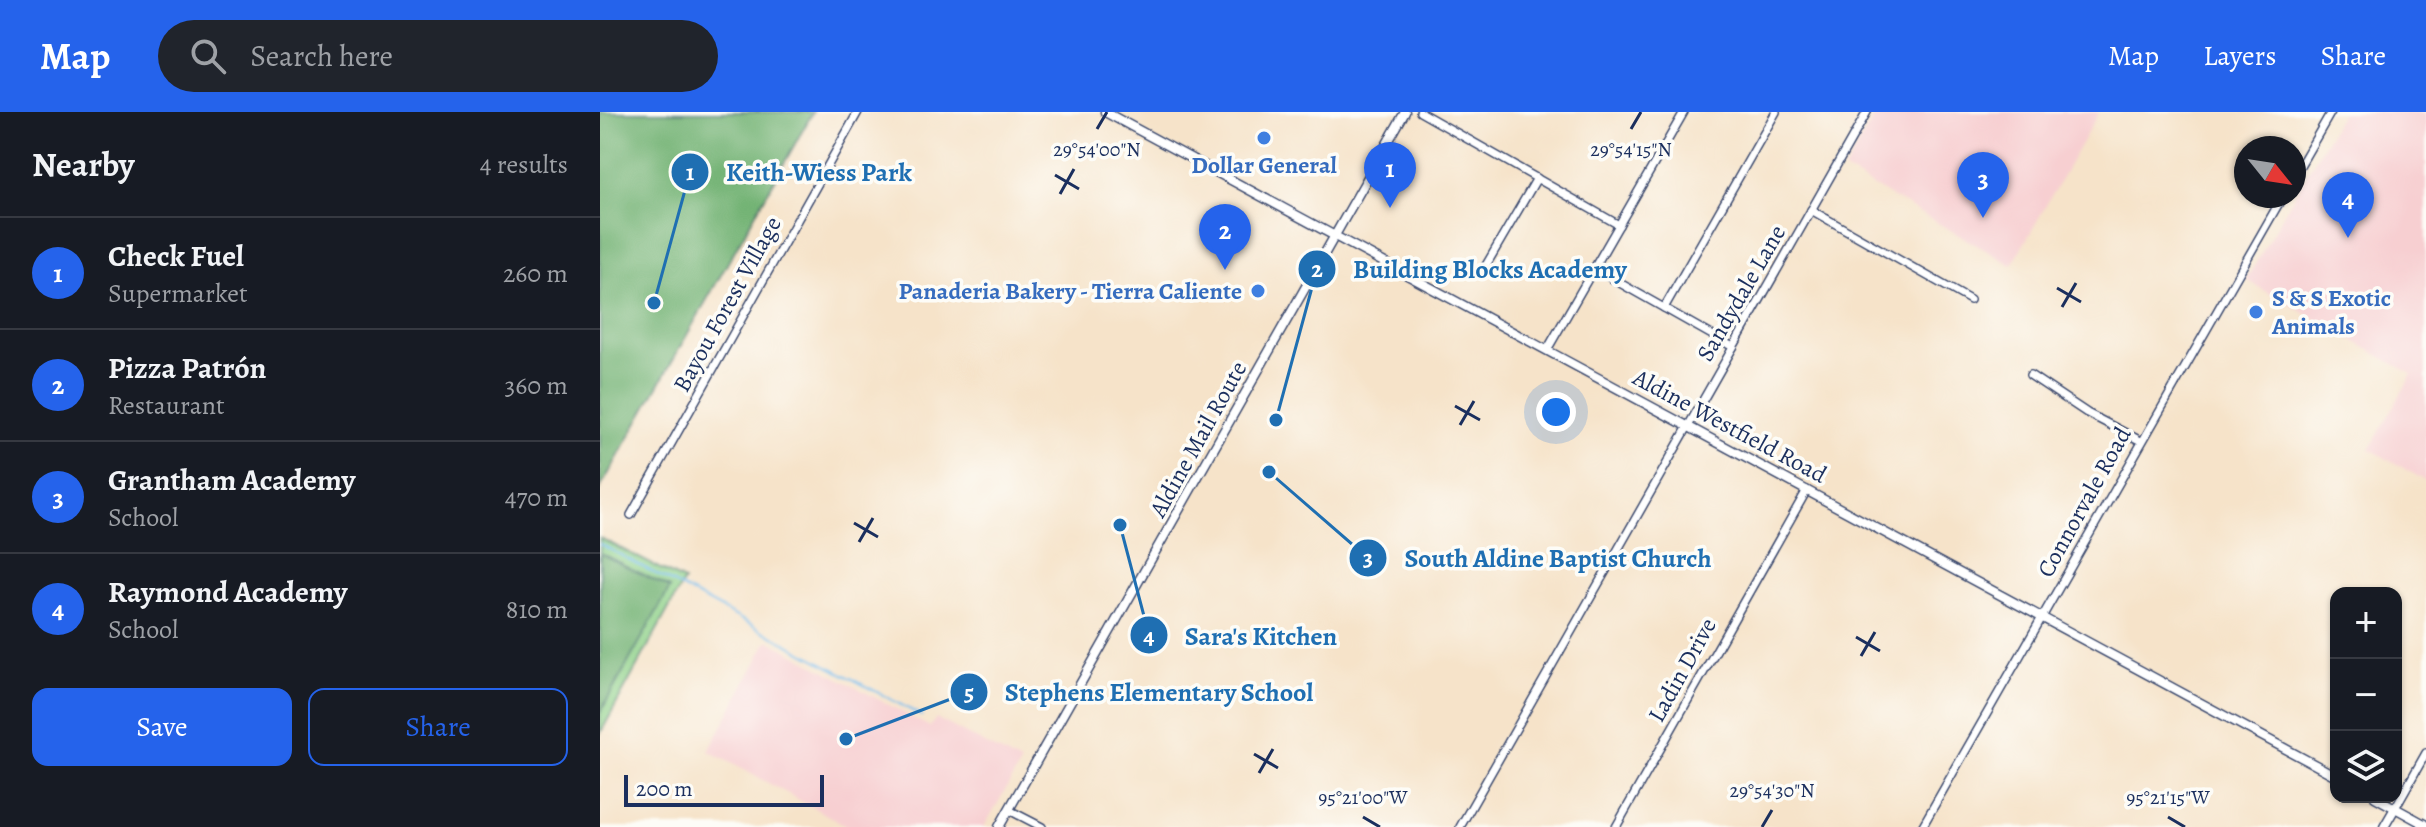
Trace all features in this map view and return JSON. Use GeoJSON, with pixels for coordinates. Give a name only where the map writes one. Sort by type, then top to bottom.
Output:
{"type":"FeatureCollection","features":[{"type":"Feature","properties":{"kind":"main road","name":"Aldine Westfield Road"},"geometry":{"type":"LineString","coordinates":[[1105,112],[2330,773]]}},
{"type":"Feature","properties":{"kind":"main road","name":"Aldine Mail Route"},"geometry":{"type":"LineString","coordinates":[[999,827],[1405,112]]}},
{"type":"Feature","properties":{"kind":"main road"},"geometry":{"type":"LineString","coordinates":[[2386,803],[2426,825]]}},
{"type":"Feature","properties":{"kind":"main road"},"geometry":{"type":"LineString","coordinates":[[2384,827],[2395,808]]}},
{"type":"Feature","properties":{"kind":"street","name":"Bayou Forest Village"},"geometry":{"type":"LineString","coordinates":[[631,515],[858,112]]}},
{"type":"Feature","properties":{"kind":"street"},"geometry":{"type":"LineString","coordinates":[[1420,112],[1619,225]]}},
{"type":"Feature","properties":{"kind":"street"},"geometry":{"type":"LineString","coordinates":[[1547,350],[1684,112]]}},
{"type":"Feature","properties":{"kind":"street"},"geometry":{"type":"LineString","coordinates":[[1664,308],[1776,112]]}},
{"type":"Feature","properties":{"kind":"street","name":"Sandydale Lane"},"geometry":{"type":"LineString","coordinates":[[1460,827],[1867,112]]}},
{"type":"Feature","properties":{"kind":"street"},"geometry":{"type":"LineString","coordinates":[[2306,155],[2331,112]]}},
{"type":"Feature","properties":{"kind":"street"},"geometry":{"type":"LineString","coordinates":[[1485,267],[1537,178]]}},
{"type":"Feature","properties":{"kind":"street","name":"Connorvale Road"},"geometry":{"type":"LineString","coordinates":[[1922,827],[2276,208]]}},
{"type":"Feature","properties":{"kind":"street"},"geometry":{"type":"LineString","coordinates":[[1811,210],[1970,300]]}},
{"type":"Feature","properties":{"kind":"street"},"geometry":{"type":"LineString","coordinates":[[1595,269],[1733,347]]}},
{"type":"Feature","properties":{"kind":"street"},"geometry":{"type":"LineString","coordinates":[[2030,375],[2087,413],[2141,441]]}},
{"type":"Feature","properties":{"kind":"street","name":"Ladin Drive"},"geometry":{"type":"LineString","coordinates":[[1616,827],[1807,490]]}},
{"type":"Feature","properties":{"kind":"street"},"geometry":{"type":"LineString","coordinates":[[2395,808],[2426,753]]}},
{"type":"Feature","properties":{"kind":"street"},"geometry":{"type":"LineString","coordinates":[[1009,810],[1042,827]]}},
{"type":"Feature","properties":{"kind":"shaded area"},"geometry":{"type":"Polygon","coordinates":[[[1877,112],[2099,112],[2012,265],[1844,170],[1877,112]]]}},
{"type":"Feature","properties":{"kind":"shaded area"},"geometry":{"type":"Polygon","coordinates":[[[2342,112],[2426,112],[2426,481],[2370,449],[2412,374],[2246,280],[2287,208],[2306,208],[2306,175],[2342,112]]]}},
{"type":"Feature","properties":{"kind":"shaded area"},"geometry":{"type":"Polygon","coordinates":[[[768,640],[930,727],[936,718],[1021,763],[984,827],[849,827],[709,751],[768,640]]]}},
{"type":"Feature","properties":{"kind":"green space"},"geometry":{"type":"Polygon","coordinates":[[[600,112],[813,112],[600,489],[600,112]]]}},
{"type":"Feature","properties":{"kind":"green space"},"geometry":{"type":"Polygon","coordinates":[[[600,538],[684,581],[600,734],[600,538]]]}},
{"type":"Feature","properties":{"kind":"green space"},"geometry":{"type":"Polygon","coordinates":[[[600,553],[670,588],[600,713],[600,553]]]}},
{"type":"Feature","properties":{"kind":"waterway"},"geometry":{"type":"LineString","coordinates":[[600,544],[922,716]]}},
{"type":"Feature","properties":{"kind":"place","name":"Dollar General"},"geometry":{"type":"Point","coordinates":[1264,138]}},
{"type":"Feature","properties":{"kind":"place","name":"Check Fuel"},"geometry":{"type":"Point","coordinates":[1390,208]}},
{"type":"Feature","properties":{"kind":"place","name":"Grantham Academy"},"geometry":{"type":"Point","coordinates":[1983,218]}},
{"type":"Feature","properties":{"kind":"place","name":"Raymond Academy"},"geometry":{"type":"Point","coordinates":[2348,238]}},
{"type":"Feature","properties":{"kind":"place","name":"Pizza Patrón"},"geometry":{"type":"Point","coordinates":[1225,270]}},
{"type":"Feature","properties":{"kind":"place","name":"Panaderia Bakery - Tierra Caliente"},"geometry":{"type":"Point","coordinates":[1258,291]}},
{"type":"Feature","properties":{"kind":"place","name":"Keith-Wiess Park"},"geometry":{"type":"Point","coordinates":[654,303]}},
{"type":"Feature","properties":{"kind":"place","name":"S & S Exotic Animals"},"geometry":{"type":"Point","coordinates":[2256,312]}},
{"type":"Feature","properties":{"kind":"place","name":"Building Blocks Academy"},"geometry":{"type":"Point","coordinates":[1276,420]}},
{"type":"Feature","properties":{"kind":"place","name":"South Aldine Baptist Church"},"geometry":{"type":"Point","coordinates":[1269,472]}},
{"type":"Feature","properties":{"kind":"place","name":"Sara's Kitchen"},"geometry":{"type":"Point","coordinates":[1120,525]}},
{"type":"Feature","properties":{"kind":"place","name":"Stephens Elementary School"},"geometry":{"type":"Point","coordinates":[846,739]}}]}
